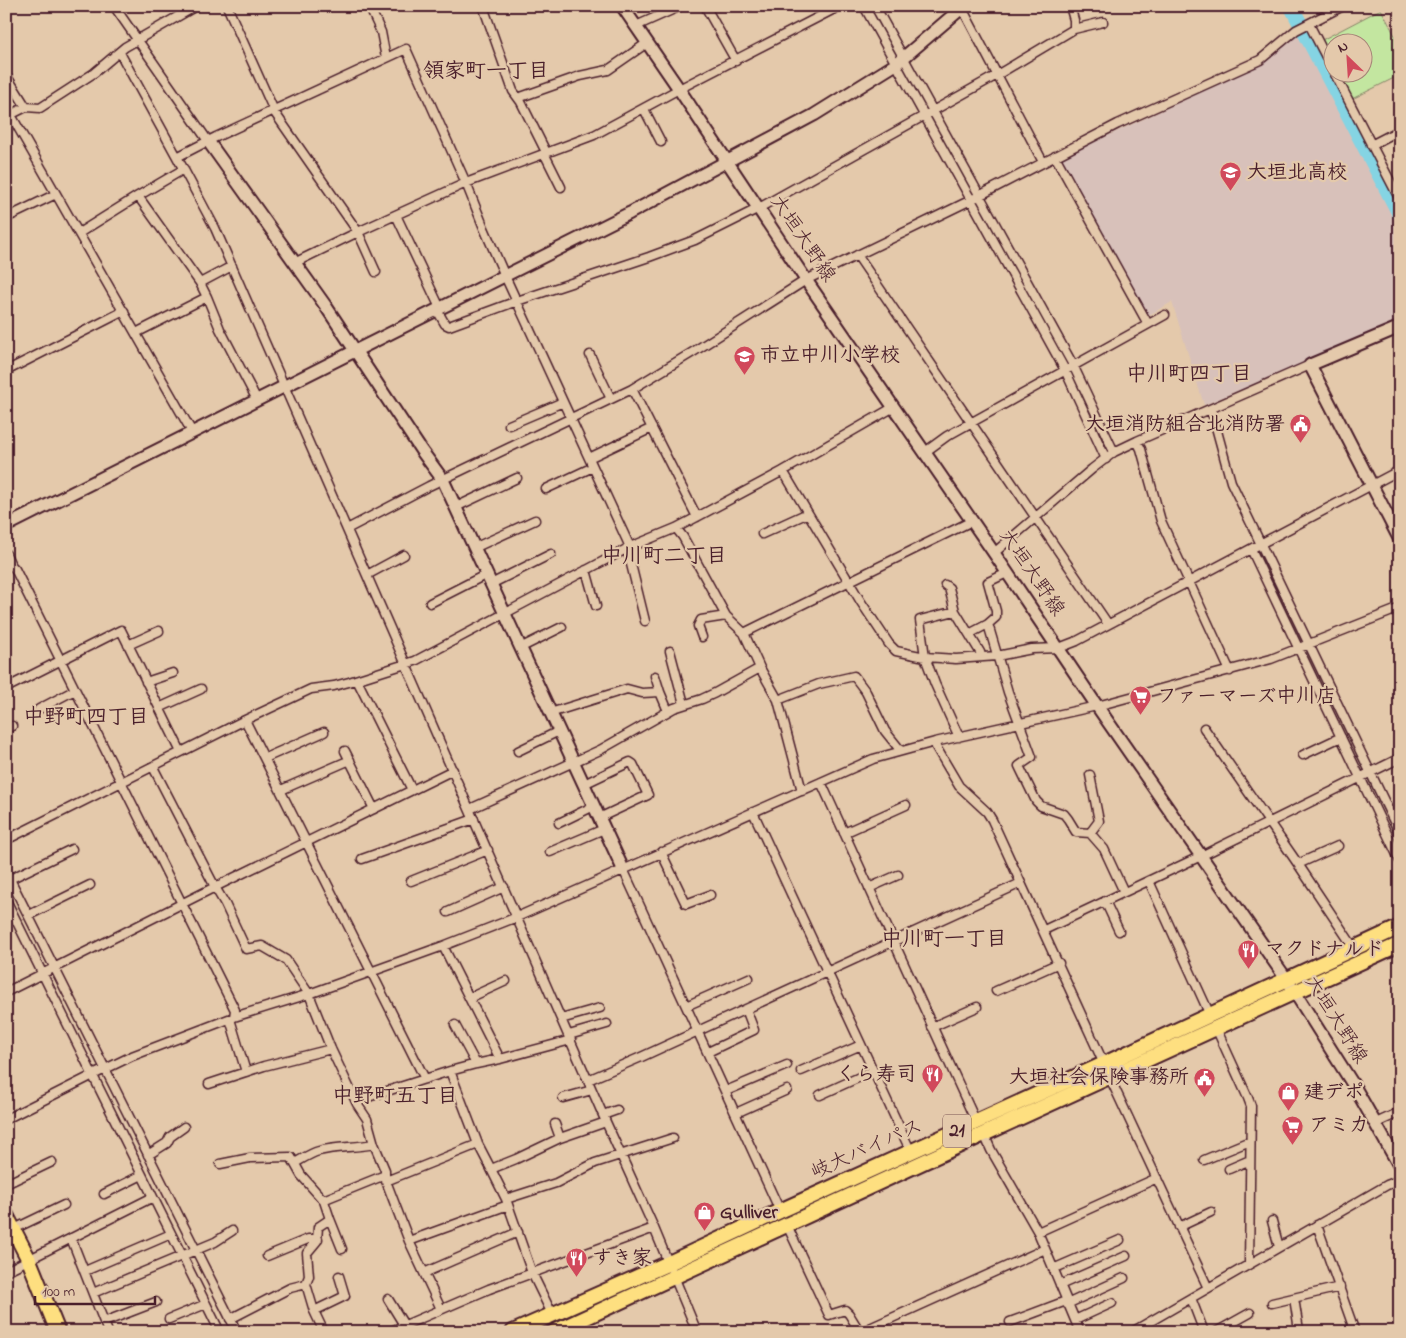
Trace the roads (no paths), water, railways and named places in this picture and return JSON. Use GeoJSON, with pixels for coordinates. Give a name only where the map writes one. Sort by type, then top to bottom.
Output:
{"type":"FeatureCollection","features":[{"type":"Feature","properties":{"kind":"highway","name":"岐大バイパス"},"geometry":{"type":"LineString","coordinates":[[1107,1070],[1210,1015],[1400,927]]}},
{"type":"Feature","properties":{"kind":"highway","name":"岐大バイパス"},"geometry":{"type":"LineString","coordinates":[[558,1331],[787,1224],[980,1128],[1107,1070],[1216,1028],[1400,944]]}},
{"type":"Feature","properties":{"kind":"highway","name":"岐大バイパス"},"geometry":{"type":"LineString","coordinates":[[513,1332],[911,1152],[980,1128]]}},
{"type":"Feature","properties":{"kind":"highway"},"geometry":{"type":"LineString","coordinates":[[6,1215],[29,1260],[58,1332]]}},
{"type":"Feature","properties":{"kind":"street"},"geometry":{"type":"LineString","coordinates":[[114,6],[325,305],[443,480],[829,1315],[845,1310],[860,1332],[1045,1249]]}},
{"type":"Feature","properties":{"kind":"street"},"geometry":{"type":"LineString","coordinates":[[192,432],[79,233],[9,116],[26,108],[40,108],[94,73],[125,47],[196,6]]}},
{"type":"Feature","properties":{"kind":"street"},"geometry":{"type":"LineString","coordinates":[[227,6],[274,111],[358,232],[376,272]]}},
{"type":"Feature","properties":{"kind":"street"},"geometry":{"type":"LineString","coordinates":[[369,6],[381,32],[386,58]]}},
{"type":"Feature","properties":{"kind":"street"},"geometry":{"type":"LineString","coordinates":[[483,6],[513,91],[561,187]]}},
{"type":"Feature","properties":{"kind":"street","name":"大垣大野線"},"geometry":{"type":"LineString","coordinates":[[622,6],[806,280],[1287,980],[1376,1123],[1400,1167]]}},
{"type":"Feature","properties":{"kind":"street"},"geometry":{"type":"LineString","coordinates":[[636,26],[681,6]]}},
{"type":"Feature","properties":{"kind":"street"},"geometry":{"type":"LineString","coordinates":[[705,6],[736,61]]}},
{"type":"Feature","properties":{"kind":"street"},"geometry":{"type":"LineString","coordinates":[[294,263],[466,183],[594,135],[840,6]]}},
{"type":"Feature","properties":{"kind":"street"},"geometry":{"type":"LineString","coordinates":[[864,6],[933,111],[1073,365],[1114,452]]}},
{"type":"Feature","properties":{"kind":"street"},"geometry":{"type":"LineString","coordinates":[[875,6],[925,116],[1065,370],[1106,458]]}},
{"type":"Feature","properties":{"kind":"street"},"geometry":{"type":"LineString","coordinates":[[1070,6],[1074,20],[1074,29]]}},
{"type":"Feature","properties":{"kind":"street"},"geometry":{"type":"LineString","coordinates":[[347,530],[429,486],[632,389],[806,280],[980,196],[1118,124],[1260,60],[1296,30],[1344,6]]}},
{"type":"Feature","properties":{"kind":"street"},"geometry":{"type":"LineString","coordinates":[[6,526],[728,162],[814,115],[900,61],[962,7],[1043,162]]}},
{"type":"Feature","properties":{"kind":"street"},"geometry":{"type":"LineString","coordinates":[[396,215],[445,324],[449,326],[695,240],[759,208],[925,116],[1074,29],[1103,22]]}},
{"type":"Feature","properties":{"kind":"street"},"geometry":{"type":"LineString","coordinates":[[1308,25],[1400,200]]}},
{"type":"Feature","properties":{"kind":"street"},"geometry":{"type":"LineString","coordinates":[[518,98],[580,76],[608,70],[647,42]]}},
{"type":"Feature","properties":{"kind":"street"},"geometry":{"type":"LineString","coordinates":[[178,157],[208,141],[406,49],[505,276],[629,547],[645,621]]}},
{"type":"Feature","properties":{"kind":"street"},"geometry":{"type":"LineString","coordinates":[[120,53],[215,228],[604,1118],[654,1228],[697,1332]]}},
{"type":"Feature","properties":{"kind":"street"},"geometry":{"type":"LineString","coordinates":[[6,75],[26,108]]}},
{"type":"Feature","properties":{"kind":"street"},"geometry":{"type":"LineString","coordinates":[[644,108],[661,142]]}},
{"type":"Feature","properties":{"kind":"street"},"geometry":{"type":"LineString","coordinates":[[1371,145],[1400,130]]}},
{"type":"Feature","properties":{"kind":"street"},"geometry":{"type":"LineString","coordinates":[[1055,156],[1148,324]]}},
{"type":"Feature","properties":{"kind":"street"},"geometry":{"type":"LineString","coordinates":[[79,233],[184,169]]}},
{"type":"Feature","properties":{"kind":"street"},"geometry":{"type":"LineString","coordinates":[[6,218],[56,194]]}},
{"type":"Feature","properties":{"kind":"street"},"geometry":{"type":"LineString","coordinates":[[138,196],[200,283],[220,329],[257,400]]}},
{"type":"Feature","properties":{"kind":"street"},"geometry":{"type":"LineString","coordinates":[[857,255],[1108,624]]}},
{"type":"Feature","properties":{"kind":"street"},"geometry":{"type":"LineString","coordinates":[[200,283],[232,266]]}},
{"type":"Feature","properties":{"kind":"street"},"geometry":{"type":"LineString","coordinates":[[136,333],[207,297]]}},
{"type":"Feature","properties":{"kind":"street"},"geometry":{"type":"LineString","coordinates":[[6,371],[124,311]]}},
{"type":"Feature","properties":{"kind":"street"},"geometry":{"type":"LineString","coordinates":[[925,452],[971,422],[1165,315]]}},
{"type":"Feature","properties":{"kind":"street"},"geometry":{"type":"LineString","coordinates":[[994,553],[1114,452],[1400,327]]}},
{"type":"Feature","properties":{"kind":"street"},"geometry":{"type":"LineString","coordinates":[[590,355],[611,399]]}},
{"type":"Feature","properties":{"kind":"street"},"geometry":{"type":"LineString","coordinates":[[1310,365],[1400,540]]}},
{"type":"Feature","properties":{"kind":"street"},"geometry":{"type":"LineString","coordinates":[[632,389],[697,517]]}},
{"type":"Feature","properties":{"kind":"street"},"geometry":{"type":"LineString","coordinates":[[509,425],[563,402]]}},
{"type":"Feature","properties":{"kind":"street"},"geometry":{"type":"LineString","coordinates":[[6,840],[245,720],[312,689],[357,680],[415,661],[629,547],[676,528],[697,517],[894,408]]}},
{"type":"Feature","properties":{"kind":"street"},"geometry":{"type":"LineString","coordinates":[[1211,408],[1231,482],[1400,834]]}},
{"type":"Feature","properties":{"kind":"street"},"geometry":{"type":"LineString","coordinates":[[589,458],[652,428]]}},
{"type":"Feature","properties":{"kind":"street"},"geometry":{"type":"LineString","coordinates":[[1137,441],[1141,449],[1160,521],[1230,671]]}},
{"type":"Feature","properties":{"kind":"street"},"geometry":{"type":"LineString","coordinates":[[546,488],[593,467]]}},
{"type":"Feature","properties":{"kind":"street"},"geometry":{"type":"LineString","coordinates":[[783,471],[848,581],[888,644],[896,651],[925,657],[956,659],[1059,648],[1076,641],[1400,470]]}},
{"type":"Feature","properties":{"kind":"street"},"geometry":{"type":"LineString","coordinates":[[456,507],[517,478]]}},
{"type":"Feature","properties":{"kind":"street"},"geometry":{"type":"LineString","coordinates":[[762,534],[808,513]]}},
{"type":"Feature","properties":{"kind":"street"},"geometry":{"type":"LineString","coordinates":[[474,548],[535,520]]}},
{"type":"Feature","properties":{"kind":"street"},"geometry":{"type":"LineString","coordinates":[[744,632],[972,521]]}},
{"type":"Feature","properties":{"kind":"street"},"geometry":{"type":"LineString","coordinates":[[676,528],[683,537],[726,616],[744,632],[760,668],[778,700],[802,790]]}},
{"type":"Feature","properties":{"kind":"street"},"geometry":{"type":"LineString","coordinates":[[1251,549],[1400,861]]}},
{"type":"Feature","properties":{"kind":"street"},"geometry":{"type":"LineString","coordinates":[[6,554],[235,1010],[232,1018],[246,1072]]}},
{"type":"Feature","properties":{"kind":"street"},"geometry":{"type":"LineString","coordinates":[[367,575],[404,554]]}},
{"type":"Feature","properties":{"kind":"street"},"geometry":{"type":"LineString","coordinates":[[430,602],[551,554]]}},
{"type":"Feature","properties":{"kind":"street"},"geometry":{"type":"LineString","coordinates":[[586,570],[596,606]]}},
{"type":"Feature","properties":{"kind":"street"},"geometry":{"type":"LineString","coordinates":[[969,634],[988,624],[996,617],[988,582],[1008,573]]}},
{"type":"Feature","properties":{"kind":"street"},"geometry":{"type":"LineString","coordinates":[[945,585],[949,588],[955,611],[981,656]]}},
{"type":"Feature","properties":{"kind":"street"},"geometry":{"type":"LineString","coordinates":[[6,1119],[132,1056],[232,1018],[372,972],[517,917],[873,759],[935,742],[1097,706],[1230,671],[1271,659],[1400,608]]}},
{"type":"Feature","properties":{"kind":"street"},"geometry":{"type":"LineString","coordinates":[[955,611],[920,620],[925,657],[959,737]]}},
{"type":"Feature","properties":{"kind":"street"},"geometry":{"type":"LineString","coordinates":[[702,637],[698,626],[701,620],[726,616]]}},
{"type":"Feature","properties":{"kind":"street"},"geometry":{"type":"LineString","coordinates":[[988,624],[1008,692],[1032,757],[1019,766],[1036,801],[1041,806],[1064,814],[1076,832],[1090,833],[1104,849],[1124,892]]}},
{"type":"Feature","properties":{"kind":"street"},"geometry":{"type":"LineString","coordinates":[[520,648],[562,627]]}},
{"type":"Feature","properties":{"kind":"street"},"geometry":{"type":"LineString","coordinates":[[6,688],[121,630],[181,752]]}},
{"type":"Feature","properties":{"kind":"street"},"geometry":{"type":"LineString","coordinates":[[128,645],[159,631]]}},
{"type":"Feature","properties":{"kind":"street"},"geometry":{"type":"LineString","coordinates":[[670,651],[684,704]]}},
{"type":"Feature","properties":{"kind":"street"},"geometry":{"type":"LineString","coordinates":[[470,809],[600,750],[668,711],[715,693],[760,668]]}},
{"type":"Feature","properties":{"kind":"street"},"geometry":{"type":"LineString","coordinates":[[146,682],[174,673]]}},
{"type":"Feature","properties":{"kind":"street"},"geometry":{"type":"LineString","coordinates":[[655,676],[668,711]]}},
{"type":"Feature","properties":{"kind":"street"},"geometry":{"type":"LineString","coordinates":[[778,700],[819,684],[854,676],[866,692],[884,731],[901,751]]}},
{"type":"Feature","properties":{"kind":"street"},"geometry":{"type":"LineString","coordinates":[[357,680],[412,790]]}},
{"type":"Feature","properties":{"kind":"street"},"geometry":{"type":"LineString","coordinates":[[159,708],[201,689]]}},
{"type":"Feature","properties":{"kind":"street"},"geometry":{"type":"LineString","coordinates":[[550,713],[627,689],[642,693],[660,692]]}},
{"type":"Feature","properties":{"kind":"street"},"geometry":{"type":"LineString","coordinates":[[39,708],[75,690]]}},
{"type":"Feature","properties":{"kind":"street"},"geometry":{"type":"LineString","coordinates":[[245,720],[425,1079]]}},
{"type":"Feature","properties":{"kind":"street"},"geometry":{"type":"LineString","coordinates":[[1204,728],[1354,948]]}},
{"type":"Feature","properties":{"kind":"street"},"geometry":{"type":"LineString","coordinates":[[518,751],[559,731]]}},
{"type":"Feature","properties":{"kind":"street"},"geometry":{"type":"LineString","coordinates":[[265,758],[324,732]]}},
{"type":"Feature","properties":{"kind":"street"},"geometry":{"type":"LineString","coordinates":[[1303,755],[1341,737]]}},
{"type":"Feature","properties":{"kind":"street"},"geometry":{"type":"LineString","coordinates":[[935,742],[936,747],[959,786],[987,812],[992,820],[1208,1288]]}},
{"type":"Feature","properties":{"kind":"street"},"geometry":{"type":"LineString","coordinates":[[345,751],[374,809]]}},
{"type":"Feature","properties":{"kind":"street"},"geometry":{"type":"LineString","coordinates":[[1044,930],[1201,856],[1400,758]]}},
{"type":"Feature","properties":{"kind":"street"},"geometry":{"type":"LineString","coordinates":[[281,790],[350,760]]}},
{"type":"Feature","properties":{"kind":"street"},"geometry":{"type":"LineString","coordinates":[[550,852],[648,796],[633,764],[630,762],[584,784]]}},
{"type":"Feature","properties":{"kind":"street"},"geometry":{"type":"LineString","coordinates":[[153,766],[225,904],[246,949],[262,946],[286,960],[309,994],[331,1049],[357,1104],[367,1119],[374,1144],[386,1170],[386,1178],[409,1241],[441,1309]]}},
{"type":"Feature","properties":{"kind":"street"},"geometry":{"type":"LineString","coordinates":[[6,992],[453,770]]}},
{"type":"Feature","properties":{"kind":"street"},"geometry":{"type":"LineString","coordinates":[[1090,776],[1099,821],[1090,833]]}},
{"type":"Feature","properties":{"kind":"street"},"geometry":{"type":"LineString","coordinates":[[821,782],[980,1128],[1038,1232],[1080,1332]]}},
{"type":"Feature","properties":{"kind":"street"},"geometry":{"type":"LineString","coordinates":[[844,833],[906,805]]}},
{"type":"Feature","properties":{"kind":"street"},"geometry":{"type":"LineString","coordinates":[[559,823],[594,806]]}},
{"type":"Feature","properties":{"kind":"street"},"geometry":{"type":"LineString","coordinates":[[753,812],[911,1152]]}},
{"type":"Feature","properties":{"kind":"street"},"geometry":{"type":"LineString","coordinates":[[362,859],[474,819]]}},
{"type":"Feature","properties":{"kind":"street"},"geometry":{"type":"LineString","coordinates":[[1298,864],[1338,846]]}},
{"type":"Feature","properties":{"kind":"street"},"geometry":{"type":"LineString","coordinates":[[10,879],[72,848]]}},
{"type":"Feature","properties":{"kind":"street"},"geometry":{"type":"LineString","coordinates":[[411,881],[488,850]]}},
{"type":"Feature","properties":{"kind":"street"},"geometry":{"type":"LineString","coordinates":[[662,852],[686,904],[710,894]]}},
{"type":"Feature","properties":{"kind":"street"},"geometry":{"type":"LineString","coordinates":[[6,871],[28,915],[49,971],[99,1072],[148,1155],[189,1253],[206,1304],[220,1332]]}},
{"type":"Feature","properties":{"kind":"street"},"geometry":{"type":"LineString","coordinates":[[869,888],[898,875]]}},
{"type":"Feature","properties":{"kind":"street"},"geometry":{"type":"LineString","coordinates":[[1149,880],[1210,1015]]}},
{"type":"Feature","properties":{"kind":"street"},"geometry":{"type":"LineString","coordinates":[[588,1080],[1021,883]]}},
{"type":"Feature","properties":{"kind":"street"},"geometry":{"type":"LineString","coordinates":[[28,915],[90,885]]}},
{"type":"Feature","properties":{"kind":"street"},"geometry":{"type":"LineString","coordinates":[[448,912],[504,888]]}},
{"type":"Feature","properties":{"kind":"street"},"geometry":{"type":"LineString","coordinates":[[6,900],[49,971],[99,1072],[142,1175],[171,1234],[189,1253],[237,1332]]}},
{"type":"Feature","properties":{"kind":"street"},"geometry":{"type":"LineString","coordinates":[[1105,901],[1119,930]]}},
{"type":"Feature","properties":{"kind":"street"},"geometry":{"type":"LineString","coordinates":[[443,946],[500,1059]]}},
{"type":"Feature","properties":{"kind":"street"},"geometry":{"type":"LineString","coordinates":[[996,991],[1059,963]]}},
{"type":"Feature","properties":{"kind":"street"},"geometry":{"type":"LineString","coordinates":[[686,1006],[749,978]]}},
{"type":"Feature","properties":{"kind":"street"},"geometry":{"type":"LineString","coordinates":[[469,998],[506,981]]}},
{"type":"Feature","properties":{"kind":"street"},"geometry":{"type":"LineString","coordinates":[[932,1027],[977,1007]]}},
{"type":"Feature","properties":{"kind":"street"},"geometry":{"type":"LineString","coordinates":[[561,1019],[600,1008]]}},
{"type":"Feature","properties":{"kind":"street"},"geometry":{"type":"LineString","coordinates":[[708,1052],[754,1030],[746,1009]]}},
{"type":"Feature","properties":{"kind":"street"},"geometry":{"type":"LineString","coordinates":[[357,1104],[362,1099],[450,1071],[500,1059],[570,1038],[607,1024]]}},
{"type":"Feature","properties":{"kind":"street"},"geometry":{"type":"LineString","coordinates":[[455,1025],[476,1064]]}},
{"type":"Feature","properties":{"kind":"street"},"geometry":{"type":"LineString","coordinates":[[1216,1028],[1250,1106],[1249,1264]]}},
{"type":"Feature","properties":{"kind":"street"},"geometry":{"type":"LineString","coordinates":[[801,1071],[861,1045]]}},
{"type":"Feature","properties":{"kind":"street"},"geometry":{"type":"LineString","coordinates":[[209,1084],[331,1049]]}},
{"type":"Feature","properties":{"kind":"street"},"geometry":{"type":"LineString","coordinates":[[726,1091],[787,1065]]}},
{"type":"Feature","properties":{"kind":"street"},"geometry":{"type":"LineString","coordinates":[[450,1071],[478,1144],[507,1202],[532,1273],[552,1314]]}},
{"type":"Feature","properties":{"kind":"street"},"geometry":{"type":"LineString","coordinates":[[820,1095],[873,1071]]}},
{"type":"Feature","properties":{"kind":"street"},"geometry":{"type":"LineString","coordinates":[[563,1098],[592,1090]]}},
{"type":"Feature","properties":{"kind":"street"},"geometry":{"type":"LineString","coordinates":[[736,1113],[787,1090]]}},
{"type":"Feature","properties":{"kind":"street"},"geometry":{"type":"LineString","coordinates":[[491,1169],[604,1118],[617,1110]]}},
{"type":"Feature","properties":{"kind":"street"},"geometry":{"type":"LineString","coordinates":[[1376,1123],[1400,1112]]}},
{"type":"Feature","properties":{"kind":"street"},"geometry":{"type":"LineString","coordinates":[[555,1124],[560,1138]]}},
{"type":"Feature","properties":{"kind":"street"},"geometry":{"type":"LineString","coordinates":[[148,1155],[167,1143],[170,1137],[184,1127]]}},
{"type":"Feature","properties":{"kind":"street"},"geometry":{"type":"LineString","coordinates":[[409,1241],[556,1183],[594,1163],[674,1138]]}},
{"type":"Feature","properties":{"kind":"street"},"geometry":{"type":"LineString","coordinates":[[1204,1160],[1250,1141]]}},
{"type":"Feature","properties":{"kind":"street"},"geometry":{"type":"LineString","coordinates":[[295,1164],[318,1151],[374,1144]]}},
{"type":"Feature","properties":{"kind":"street"},"geometry":{"type":"LineString","coordinates":[[323,1200],[478,1144]]}},
{"type":"Feature","properties":{"kind":"street"},"geometry":{"type":"LineString","coordinates":[[220,1164],[250,1158],[291,1157],[301,1175],[323,1200],[342,1249]]}},
{"type":"Feature","properties":{"kind":"street"},"geometry":{"type":"LineString","coordinates":[[1229,1169],[1250,1160]]}},
{"type":"Feature","properties":{"kind":"street"},"geometry":{"type":"LineString","coordinates":[[6,1184],[52,1162]]}},
{"type":"Feature","properties":{"kind":"street"},"geometry":{"type":"LineString","coordinates":[[104,1194],[142,1175]]}},
{"type":"Feature","properties":{"kind":"street"},"geometry":{"type":"LineString","coordinates":[[1038,1232],[1157,1178]]}},
{"type":"Feature","properties":{"kind":"street"},"geometry":{"type":"LineString","coordinates":[[1132,1332],[1387,1185],[1400,1180]]}},
{"type":"Feature","properties":{"kind":"street"},"geometry":{"type":"LineString","coordinates":[[6,1271],[153,1197]]}},
{"type":"Feature","properties":{"kind":"street"},"geometry":{"type":"LineString","coordinates":[[14,1229],[64,1205]]}},
{"type":"Feature","properties":{"kind":"street"},"geometry":{"type":"LineString","coordinates":[[1180,1227],[1211,1212]]}},
{"type":"Feature","properties":{"kind":"street"},"geometry":{"type":"LineString","coordinates":[[324,1332],[314,1311],[306,1284],[309,1276],[307,1253],[318,1241],[318,1227],[330,1220]]}},
{"type":"Feature","properties":{"kind":"street"},"geometry":{"type":"LineString","coordinates":[[1272,1220],[1279,1247]]}},
{"type":"Feature","properties":{"kind":"street"},"geometry":{"type":"LineString","coordinates":[[1317,1225],[1355,1332]]}},
{"type":"Feature","properties":{"kind":"street"},"geometry":{"type":"LineString","coordinates":[[389,1332],[532,1273],[654,1228]]}},
{"type":"Feature","properties":{"kind":"street"},"geometry":{"type":"LineString","coordinates":[[93,1293],[189,1253],[214,1247],[232,1231]]}},
{"type":"Feature","properties":{"kind":"street"},"geometry":{"type":"LineString","coordinates":[[424,1272],[518,1232]]}},
{"type":"Feature","properties":{"kind":"street"},"geometry":{"type":"LineString","coordinates":[[85,1271],[171,1234]]}},
{"type":"Feature","properties":{"kind":"street"},"geometry":{"type":"LineString","coordinates":[[71,1238],[108,1332]]}},
{"type":"Feature","properties":{"kind":"street"},"geometry":{"type":"LineString","coordinates":[[267,1256],[308,1239],[318,1239]]}},
{"type":"Feature","properties":{"kind":"street"},"geometry":{"type":"LineString","coordinates":[[1053,1269],[1120,1240]]}},
{"type":"Feature","properties":{"kind":"street"},"geometry":{"type":"LineString","coordinates":[[1060,1285],[1126,1256]]}},
{"type":"Feature","properties":{"kind":"street"},"geometry":{"type":"LineString","coordinates":[[314,1311],[345,1296],[339,1276]]}},
{"type":"Feature","properties":{"kind":"street"},"geometry":{"type":"LineString","coordinates":[[1010,1322],[1067,1302],[1124,1278]]}},
{"type":"Feature","properties":{"kind":"street"},"geometry":{"type":"LineString","coordinates":[[230,1319],[290,1288],[306,1284]]}},
{"type":"Feature","properties":{"kind":"street"},"geometry":{"type":"LineString","coordinates":[[1272,1303],[1340,1287]]}},
{"type":"Feature","properties":{"kind":"street"},"geometry":{"type":"LineString","coordinates":[[1191,1298],[1204,1332]]}},
{"type":"Feature","properties":{"kind":"street"},"geometry":{"type":"LineString","coordinates":[[1294,1298],[1300,1330]]}},
{"type":"Feature","properties":{"kind":"street"},"geometry":{"type":"LineString","coordinates":[[388,1299],[400,1328]]}},
{"type":"Feature","properties":{"kind":"street"},"geometry":{"type":"LineString","coordinates":[[104,1322],[156,1302]]}},
{"type":"Feature","properties":{"kind":"street"},"geometry":{"type":"LineString","coordinates":[[1075,1320],[1112,1303]]}},
{"type":"Feature","properties":{"kind":"street"},"geometry":{"type":"LineString","coordinates":[[169,1319],[206,1304]]}},
{"type":"Feature","properties":{"kind":"street"},"geometry":{"type":"LineString","coordinates":[[1216,1332],[1250,1313]]}},
{"type":"Feature","properties":{"kind":"waterway"},"geometry":{"type":"LineString","coordinates":[[1291,6],[1400,215]]}},
{"type":"Feature","properties":{"kind":"place","name":"大垣北高校"},"geometry":{"type":"Point","coordinates":[1231,192]}},
{"type":"Feature","properties":{"kind":"place","name":"市立中川小学校"},"geometry":{"type":"Point","coordinates":[744,375]}},
{"type":"Feature","properties":{"kind":"place","name":"大垣消防組合北消防署"},"geometry":{"type":"Point","coordinates":[1301,444]}},
{"type":"Feature","properties":{"kind":"place","name":"ファーマーズ中川店"},"geometry":{"type":"Point","coordinates":[1141,716]}},
{"type":"Feature","properties":{"kind":"place","name":"マクドナルド"},"geometry":{"type":"Point","coordinates":[1249,969]}},
{"type":"Feature","properties":{"kind":"place","name":"くら寿司"},"geometry":{"type":"Point","coordinates":[932,1094]}},
{"type":"Feature","properties":{"kind":"place","name":"大垣社会保険事務所"},"geometry":{"type":"Point","coordinates":[1205,1097]}},
{"type":"Feature","properties":{"kind":"place","name":"建デポ"},"geometry":{"type":"Point","coordinates":[1288,1112]}},
{"type":"Feature","properties":{"kind":"place","name":"アミカ"},"geometry":{"type":"Point","coordinates":[1293,1145]}},
{"type":"Feature","properties":{"kind":"place","name":"Gulliver"},"geometry":{"type":"Point","coordinates":[704,1232]}},
{"type":"Feature","properties":{"kind":"place","name":"すき家"},"geometry":{"type":"Point","coordinates":[576,1278]}},
{"type":"Feature","properties":{"kind":"district","name":"領家町一丁目"},"geometry":{"type":"Point","coordinates":[486,72]}},
{"type":"Feature","properties":{"kind":"district","name":"中川町四丁目"},"geometry":{"type":"Point","coordinates":[1189,375]}},
{"type":"Feature","properties":{"kind":"district","name":"中川町二丁目"},"geometry":{"type":"Point","coordinates":[664,557]}},
{"type":"Feature","properties":{"kind":"district","name":"中野町四丁目"},"geometry":{"type":"Point","coordinates":[86,718]}},
{"type":"Feature","properties":{"kind":"district","name":"中川町一丁目"},"geometry":{"type":"Point","coordinates":[944,940]}},
{"type":"Feature","properties":{"kind":"district","name":"中野町五丁目"},"geometry":{"type":"Point","coordinates":[395,1097]}}]}
